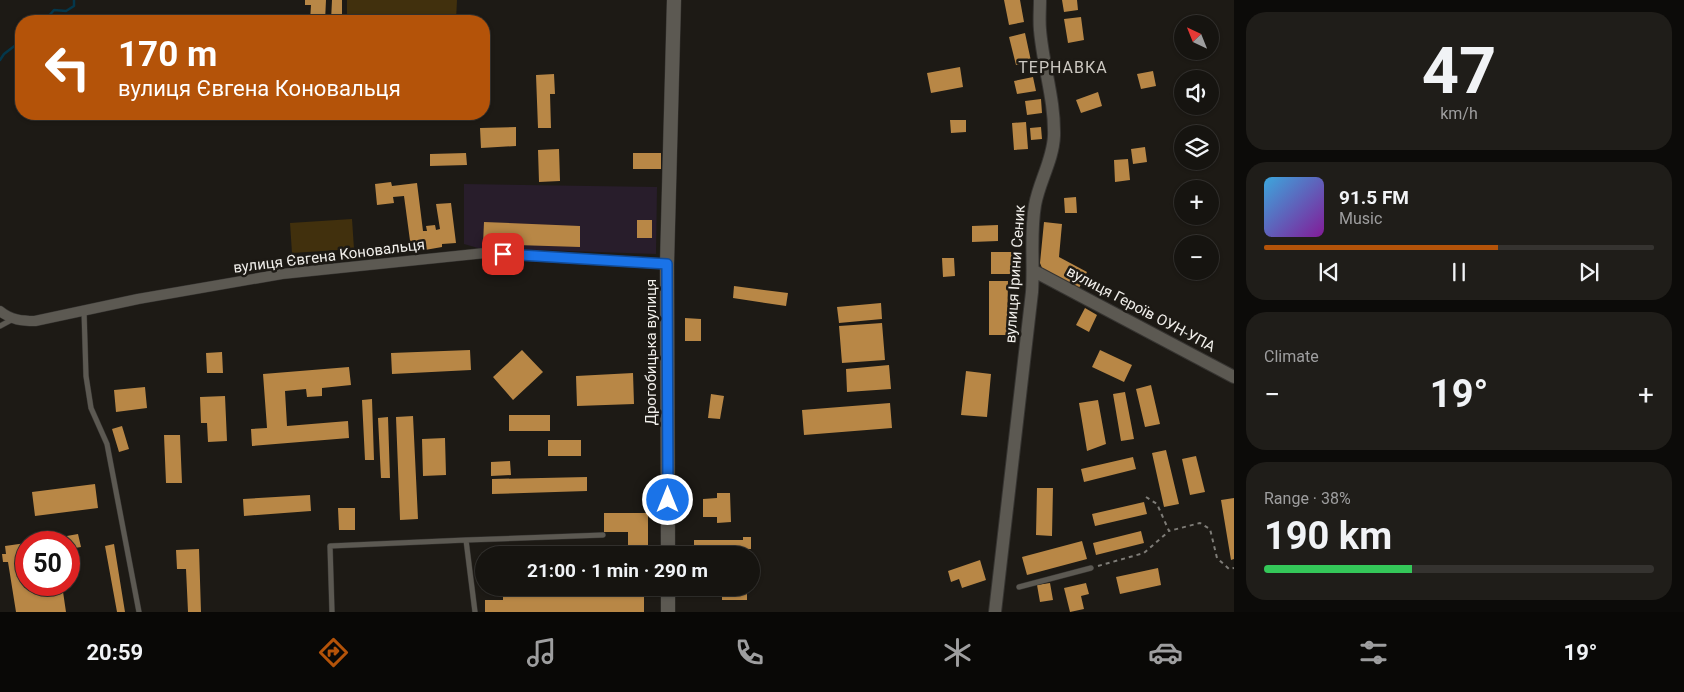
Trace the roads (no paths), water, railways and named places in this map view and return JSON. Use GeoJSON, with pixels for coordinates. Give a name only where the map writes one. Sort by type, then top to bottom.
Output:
{"type":"FeatureCollection","features":[{"type":"Feature","properties":{"kind":"main road","name":"Дрогобицька вулиця"},"geometry":{"type":"LineString","coordinates":[[668,546],[667,264],[674,0]]}},
{"type":"Feature","properties":{"kind":"main road"},"geometry":{"type":"LineString","coordinates":[[668,596],[668,612]]}},
{"type":"Feature","properties":{"kind":"street","name":"вулиця Ірини Сеник"},"geometry":{"type":"LineString","coordinates":[[995,612],[1034,270],[1031,233],[1035,203],[1044,180],[1054,139],[1052,100],[1040,30],[1040,0]]}},
{"type":"Feature","properties":{"kind":"street","name":"вулиця Євгена Коновальця"},"geometry":{"type":"LineString","coordinates":[[0,311],[13,319],[35,321],[138,299],[282,274],[484,253],[667,264]]}},
{"type":"Feature","properties":{"kind":"street","name":"вулиця Героїв ОУН-УПА"},"geometry":{"type":"LineString","coordinates":[[1034,270],[1234,377]]}},
{"type":"Feature","properties":{"kind":"lane"},"geometry":{"type":"LineString","coordinates":[[84,311],[86,376],[91,408],[107,444],[139,612]]}},
{"type":"Feature","properties":{"kind":"lane"},"geometry":{"type":"LineString","coordinates":[[0,326],[13,319]]}},
{"type":"Feature","properties":{"kind":"lane"},"geometry":{"type":"LineString","coordinates":[[332,612],[330,546],[603,536]]}},
{"type":"Feature","properties":{"kind":"lane"},"geometry":{"type":"LineString","coordinates":[[466,540],[475,612]]}},
{"type":"Feature","properties":{"kind":"lane"},"geometry":{"type":"LineString","coordinates":[[1018,588],[1091,568]]}},
{"type":"Feature","properties":{"kind":"waterway"},"geometry":{"type":"LineString","coordinates":[[50,15],[54,10],[66,11],[74,6],[74,0]]}},
{"type":"Feature","properties":{"kind":"waterway"},"geometry":{"type":"LineString","coordinates":[[0,60],[4,54],[15,46]]}},
{"type":"Feature","properties":{"kind":"district","name":"ТЕРНАВКА"},"geometry":{"type":"Point","coordinates":[1063,67]}}]}
